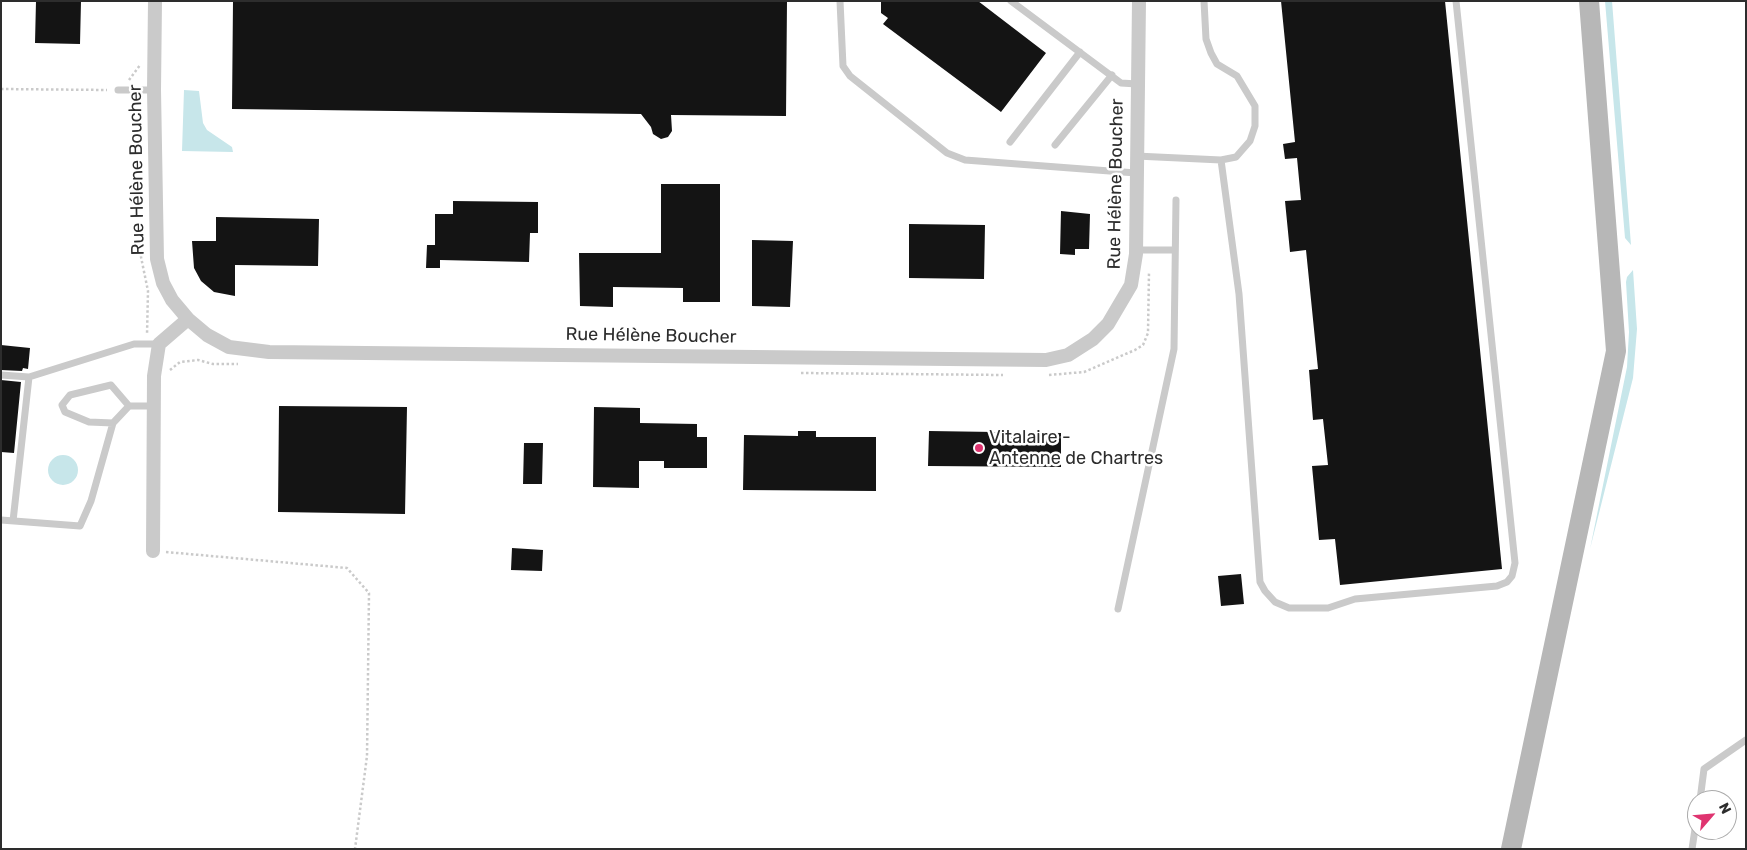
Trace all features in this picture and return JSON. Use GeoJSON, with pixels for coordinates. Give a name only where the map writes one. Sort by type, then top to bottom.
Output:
{"type":"FeatureCollection","features":[{"type":"Feature","properties":{"kind":"main road"},"geometry":{"type":"LineString","coordinates":[[1511,849],[1616,351],[1589,1]]}},
{"type":"Feature","properties":{"kind":"street","name":"Rue Hélène Boucher"},"geometry":{"type":"LineString","coordinates":[[156,1],[154,90],[156,259],[163,283],[172,300],[188,319],[207,335],[229,347],[269,352],[1046,360],[1068,355],[1093,339],[1108,324],[1131,285],[1142,250],[1136,173],[1139,1]]}},
{"type":"Feature","properties":{"kind":"street"},"geometry":{"type":"LineString","coordinates":[[153,551],[154,376],[159,344],[188,319]]}},
{"type":"Feature","properties":{"kind":"lane"},"geometry":{"type":"LineString","coordinates":[[840,1],[843,66],[850,76],[947,154],[965,160],[1136,173]]}},
{"type":"Feature","properties":{"kind":"lane"},"geometry":{"type":"LineString","coordinates":[[1011,1],[1122,83],[1137,84]]}},
{"type":"Feature","properties":{"kind":"lane"},"geometry":{"type":"LineString","coordinates":[[1136,156],[1221,160],[1236,157],[1250,142],[1255,126],[1255,106],[1237,76],[1217,64],[1211,53],[1206,38],[1204,1]]}},
{"type":"Feature","properties":{"kind":"lane"},"geometry":{"type":"LineString","coordinates":[[1221,160],[1239,294],[1260,582],[1265,591],[1275,602],[1289,608],[1328,608],[1355,599],[1498,586],[1507,582],[1512,576],[1515,563],[1456,1]]}},
{"type":"Feature","properties":{"kind":"lane"},"geometry":{"type":"LineString","coordinates":[[1010,142],[1080,52]]}},
{"type":"Feature","properties":{"kind":"lane"},"geometry":{"type":"LineString","coordinates":[[1055,145],[1112,75]]}},
{"type":"Feature","properties":{"kind":"lane"},"geometry":{"type":"LineString","coordinates":[[118,90],[154,90]]}},
{"type":"Feature","properties":{"kind":"lane"},"geometry":{"type":"LineString","coordinates":[[1118,609],[1174,349],[1176,200]]}},
{"type":"Feature","properties":{"kind":"lane"},"geometry":{"type":"LineString","coordinates":[[1142,250],[1175,250]]}},
{"type":"Feature","properties":{"kind":"lane"},"geometry":{"type":"LineString","coordinates":[[1,375],[30,377],[134,344],[159,344]]}},
{"type":"Feature","properties":{"kind":"lane"},"geometry":{"type":"LineString","coordinates":[[13,521],[30,377]]}},
{"type":"Feature","properties":{"kind":"lane"},"geometry":{"type":"LineString","coordinates":[[113,423],[89,422],[65,412],[62,405],[70,395],[111,385],[129,406]]}},
{"type":"Feature","properties":{"kind":"lane"},"geometry":{"type":"LineString","coordinates":[[1,520],[80,526],[91,501],[113,423],[129,406],[154,406]]}},
{"type":"Feature","properties":{"kind":"lane"},"geometry":{"type":"LineString","coordinates":[[1701,790],[1704,769],[1746,740]]}},
{"type":"Feature","properties":{"kind":"path"},"geometry":{"type":"LineString","coordinates":[[1,89],[118,90]]}},
{"type":"Feature","properties":{"kind":"path"},"geometry":{"type":"LineString","coordinates":[[1045,374],[1084,372],[1136,350],[1143,345],[1148,333],[1142,250]]}},
{"type":"Feature","properties":{"kind":"path"},"geometry":{"type":"LineString","coordinates":[[168,374],[172,366],[180,362],[198,360],[213,364],[246,364]]}},
{"type":"Feature","properties":{"kind":"path"},"geometry":{"type":"LineString","coordinates":[[792,373],[1010,375]]}},
{"type":"Feature","properties":{"kind":"path"},"geometry":{"type":"LineString","coordinates":[[153,551],[348,568],[369,592],[367,756],[355,849]]}},
{"type":"Feature","properties":{"kind":"water"},"geometry":{"type":"Polygon","coordinates":[[[1605,1],[1612,1],[1631,245],[1625,238],[1605,1]]]}},
{"type":"Feature","properties":{"kind":"water"},"geometry":{"type":"Polygon","coordinates":[[[184,90],[199,91],[203,123],[207,130],[232,147],[233,152],[182,151],[184,90]]]}},
{"type":"Feature","properties":{"kind":"water"},"geometry":{"type":"Polygon","coordinates":[[[1633,270],[1637,329],[1633,378],[1590,549],[1627,367],[1629,332],[1626,282],[1627,277],[1633,270]]]}},
{"type":"Feature","properties":{"kind":"water"},"geometry":{"type":"Polygon","coordinates":[[[63,455],[69,456],[77,464],[77,476],[69,484],[63,485],[57,484],[49,476],[48,470],[49,464],[57,456],[63,455]]]}},
{"type":"Feature","properties":{"kind":"building"},"geometry":{"type":"Polygon","coordinates":[[[36,1],[81,1],[80,44],[35,43],[36,1]]]}},
{"type":"Feature","properties":{"kind":"building"},"geometry":{"type":"Polygon","coordinates":[[[233,1],[787,1],[786,116],[671,115],[672,131],[668,137],[661,139],[653,134],[651,127],[641,114],[232,109],[233,1]]]}},
{"type":"Feature","properties":{"kind":"building"},"geometry":{"type":"Polygon","coordinates":[[[881,1],[978,1],[1046,53],[1001,112],[883,24],[888,18],[881,13],[881,1]]]}},
{"type":"Feature","properties":{"kind":"building"},"geometry":{"type":"Polygon","coordinates":[[[1281,1],[1445,1],[1502,569],[1340,585],[1335,539],[1319,540],[1312,466],[1328,465],[1323,419],[1313,420],[1309,370],[1318,369],[1306,250],[1290,252],[1285,201],[1301,200],[1297,158],[1285,159],[1283,144],[1295,142],[1281,1]]]}},
{"type":"Feature","properties":{"kind":"building"},"geometry":{"type":"Polygon","coordinates":[[[661,184],[720,184],[720,302],[683,302],[683,288],[613,287],[613,307],[580,306],[579,253],[661,253],[661,184]]]}},
{"type":"Feature","properties":{"kind":"building"},"geometry":{"type":"Polygon","coordinates":[[[453,201],[538,202],[538,233],[530,233],[529,262],[440,260],[440,268],[426,268],[427,245],[435,245],[435,214],[453,214],[453,201]]]}},
{"type":"Feature","properties":{"kind":"building"},"geometry":{"type":"Polygon","coordinates":[[[1061,211],[1090,214],[1089,249],[1075,249],[1075,255],[1060,254],[1061,211]]]}},
{"type":"Feature","properties":{"kind":"building"},"geometry":{"type":"Polygon","coordinates":[[[216,217],[319,219],[318,266],[235,265],[235,296],[214,292],[201,281],[194,268],[192,241],[216,241],[216,217]]]}},
{"type":"Feature","properties":{"kind":"building"},"geometry":{"type":"Polygon","coordinates":[[[909,224],[985,225],[984,279],[909,278],[909,224]]]}},
{"type":"Feature","properties":{"kind":"building"},"geometry":{"type":"Polygon","coordinates":[[[752,240],[793,241],[790,307],[752,306],[752,240]]]}},
{"type":"Feature","properties":{"kind":"building"},"geometry":{"type":"Polygon","coordinates":[[[1,345],[30,348],[28,369],[23,368],[22,371],[1,370],[1,345]]]}},
{"type":"Feature","properties":{"kind":"building"},"geometry":{"type":"Polygon","coordinates":[[[1,380],[21,382],[14,453],[1,452],[1,380]]]}},
{"type":"Feature","properties":{"kind":"building"},"geometry":{"type":"Polygon","coordinates":[[[279,406],[407,407],[405,514],[278,512],[279,406]]]}},
{"type":"Feature","properties":{"kind":"building"},"geometry":{"type":"Polygon","coordinates":[[[594,407],[640,408],[640,423],[697,424],[697,437],[707,437],[707,468],[664,468],[664,461],[639,461],[639,488],[593,487],[594,407]]]}},
{"type":"Feature","properties":{"kind":"building"},"geometry":{"type":"Polygon","coordinates":[[[798,431],[816,431],[816,437],[876,437],[876,491],[743,490],[744,435],[798,436],[798,431]]]}},
{"type":"Feature","properties":{"kind":"building"},"geometry":{"type":"Polygon","coordinates":[[[929,431],[1061,433],[1061,467],[928,466],[929,431]]]}},
{"type":"Feature","properties":{"kind":"building"},"geometry":{"type":"Polygon","coordinates":[[[524,443],[543,443],[542,484],[523,484],[524,443]]]}},
{"type":"Feature","properties":{"kind":"building"},"geometry":{"type":"Polygon","coordinates":[[[512,548],[543,550],[542,571],[511,570],[512,548]]]}},
{"type":"Feature","properties":{"kind":"building"},"geometry":{"type":"Polygon","coordinates":[[[1241,574],[1244,604],[1221,606],[1218,576],[1241,574]]]}},
{"type":"Feature","properties":{"kind":"place","name":"Vitalaire - Antenne de Chartres"},"geometry":{"type":"Point","coordinates":[979,448]}}]}
